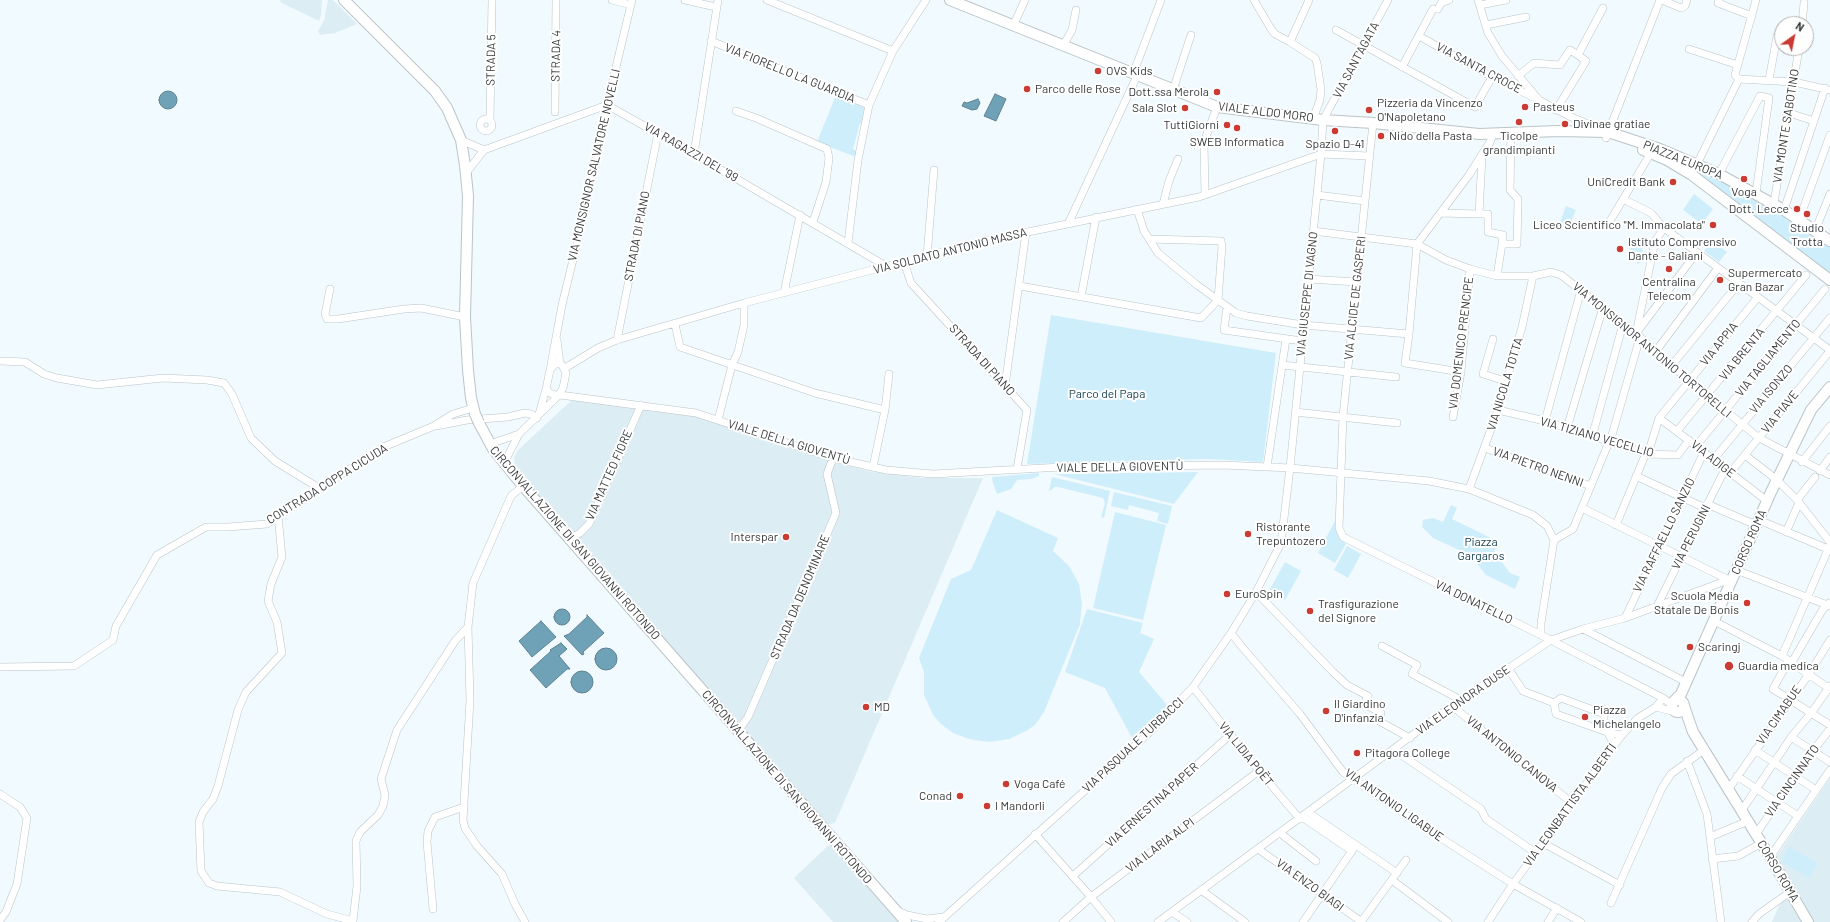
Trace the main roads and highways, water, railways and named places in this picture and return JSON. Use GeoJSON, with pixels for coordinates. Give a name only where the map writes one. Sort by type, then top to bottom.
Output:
{"type":"FeatureCollection","features":[{"type":"Feature","properties":{"kind":"main road","name":"CIRCONVALLAZIONE DI SAN GIOVANNI ROTONDO"},"geometry":{"type":"LineString","coordinates":[[344,0],[435,91],[447,108],[461,140],[466,173],[468,211],[465,317],[469,383],[476,415],[490,444],[523,486],[569,539],[906,922]]}},
{"type":"Feature","properties":{"kind":"main road","name":"VIALE ALDO MORO"},"geometry":{"type":"LineString","coordinates":[[950,0],[1217,107],[1438,131],[1493,134],[1577,132]]}},
{"type":"Feature","properties":{"kind":"main road","name":"PIAZZA EUROPA"},"geometry":{"type":"LineString","coordinates":[[1577,132],[1607,135],[1660,149],[1684,164],[1692,175],[1827,285]]}},
{"type":"Feature","properties":{"kind":"main road","name":"PIAZZA EUROPA"},"geometry":{"type":"LineString","coordinates":[[1607,135],[1684,164],[1697,164],[1719,174],[1774,203],[1830,241]]}},
{"type":"Feature","properties":{"kind":"main road","name":"CORSO ROMA"},"geometry":{"type":"LineString","coordinates":[[1808,922],[1742,810],[1678,709],[1681,694],[1686,682],[1714,622],[1730,581],[1757,522],[1811,410],[1830,387]]}},
{"type":"Feature","properties":{"kind":"place","name":"OVS Kids"},"geometry":{"type":"Point","coordinates":[1098,71]}},
{"type":"Feature","properties":{"kind":"place","name":"Parco delle Rose"},"geometry":{"type":"Point","coordinates":[1027,89]}},
{"type":"Feature","properties":{"kind":"place","name":"Dott.ssa Merola"},"geometry":{"type":"Point","coordinates":[1217,92]}},
{"type":"Feature","properties":{"kind":"place","name":"Pasteus"},"geometry":{"type":"Point","coordinates":[1525,107]}},
{"type":"Feature","properties":{"kind":"place","name":"Sala Slot"},"geometry":{"type":"Point","coordinates":[1185,108]}},
{"type":"Feature","properties":{"kind":"place","name":"Pizzeria da Vincenzo O'Napoletano"},"geometry":{"type":"Point","coordinates":[1369,110]}},
{"type":"Feature","properties":{"kind":"place","name":"Ticolpe grandimpianti"},"geometry":{"type":"Point","coordinates":[1519,122]}},
{"type":"Feature","properties":{"kind":"place","name":"Divinae gratiae"},"geometry":{"type":"Point","coordinates":[1565,124]}},
{"type":"Feature","properties":{"kind":"place","name":"TuttiGiorni"},"geometry":{"type":"Point","coordinates":[1227,125]}},
{"type":"Feature","properties":{"kind":"place","name":"SWEB Informatica"},"geometry":{"type":"Point","coordinates":[1237,128]}},
{"type":"Feature","properties":{"kind":"place","name":"Spazio D-41"},"geometry":{"type":"Point","coordinates":[1335,131]}},
{"type":"Feature","properties":{"kind":"place","name":"Nido della Pasta"},"geometry":{"type":"Point","coordinates":[1381,136]}},
{"type":"Feature","properties":{"kind":"place","name":"Voga"},"geometry":{"type":"Point","coordinates":[1744,179]}},
{"type":"Feature","properties":{"kind":"place","name":"UniCredit Bank"},"geometry":{"type":"Point","coordinates":[1673,182]}},
{"type":"Feature","properties":{"kind":"place","name":"Dott. Lecce"},"geometry":{"type":"Point","coordinates":[1797,209]}},
{"type":"Feature","properties":{"kind":"place","name":"Studio Trotta"},"geometry":{"type":"Point","coordinates":[1807,214]}},
{"type":"Feature","properties":{"kind":"place","name":"Liceo Scientifico \"M. Immacolata\""},"geometry":{"type":"Point","coordinates":[1713,225]}},
{"type":"Feature","properties":{"kind":"place","name":"Istituto Comprensivo Dante - Galiani"},"geometry":{"type":"Point","coordinates":[1620,249]}},
{"type":"Feature","properties":{"kind":"place","name":"Centralina Telecom"},"geometry":{"type":"Point","coordinates":[1669,269]}},
{"type":"Feature","properties":{"kind":"place","name":"Supermercato Gran Bazar"},"geometry":{"type":"Point","coordinates":[1720,280]}},
{"type":"Feature","properties":{"kind":"place","name":"Ristorante Trepuntozero"},"geometry":{"type":"Point","coordinates":[1248,534]}},
{"type":"Feature","properties":{"kind":"place","name":"Interspar"},"geometry":{"type":"Point","coordinates":[786,537]}},
{"type":"Feature","properties":{"kind":"place","name":"EuroSpin"},"geometry":{"type":"Point","coordinates":[1227,594]}},
{"type":"Feature","properties":{"kind":"place","name":"Scuola Media Statale De Bonis"},"geometry":{"type":"Point","coordinates":[1747,603]}},
{"type":"Feature","properties":{"kind":"place","name":"Trasfigurazione del Signore"},"geometry":{"type":"Point","coordinates":[1310,611]}},
{"type":"Feature","properties":{"kind":"place","name":"Scaringj"},"geometry":{"type":"Point","coordinates":[1690,647]}},
{"type":"Feature","properties":{"kind":"place","name":"Guardia medica"},"geometry":{"type":"Point","coordinates":[1729,666]}},
{"type":"Feature","properties":{"kind":"place","name":"MD"},"geometry":{"type":"Point","coordinates":[866,707]}},
{"type":"Feature","properties":{"kind":"place","name":"Il Giardino D'infanzia"},"geometry":{"type":"Point","coordinates":[1326,711]}},
{"type":"Feature","properties":{"kind":"place","name":"Piazza Michelangelo"},"geometry":{"type":"Point","coordinates":[1585,717]}},
{"type":"Feature","properties":{"kind":"place","name":"Pitagora College"},"geometry":{"type":"Point","coordinates":[1357,753]}},
{"type":"Feature","properties":{"kind":"place","name":"Voga Café"},"geometry":{"type":"Point","coordinates":[1006,784]}},
{"type":"Feature","properties":{"kind":"place","name":"Conad"},"geometry":{"type":"Point","coordinates":[960,796]}},
{"type":"Feature","properties":{"kind":"place","name":"I Mandorli"},"geometry":{"type":"Point","coordinates":[987,806]}},
{"type":"Feature","properties":{"kind":"park label","name":"Parco del Papa"},"geometry":{"type":"Point","coordinates":[1107,394]}},
{"type":"Feature","properties":{"kind":"park label","name":"Piazza Gargaros"},"geometry":{"type":"Point","coordinates":[1481,549]}}]}
